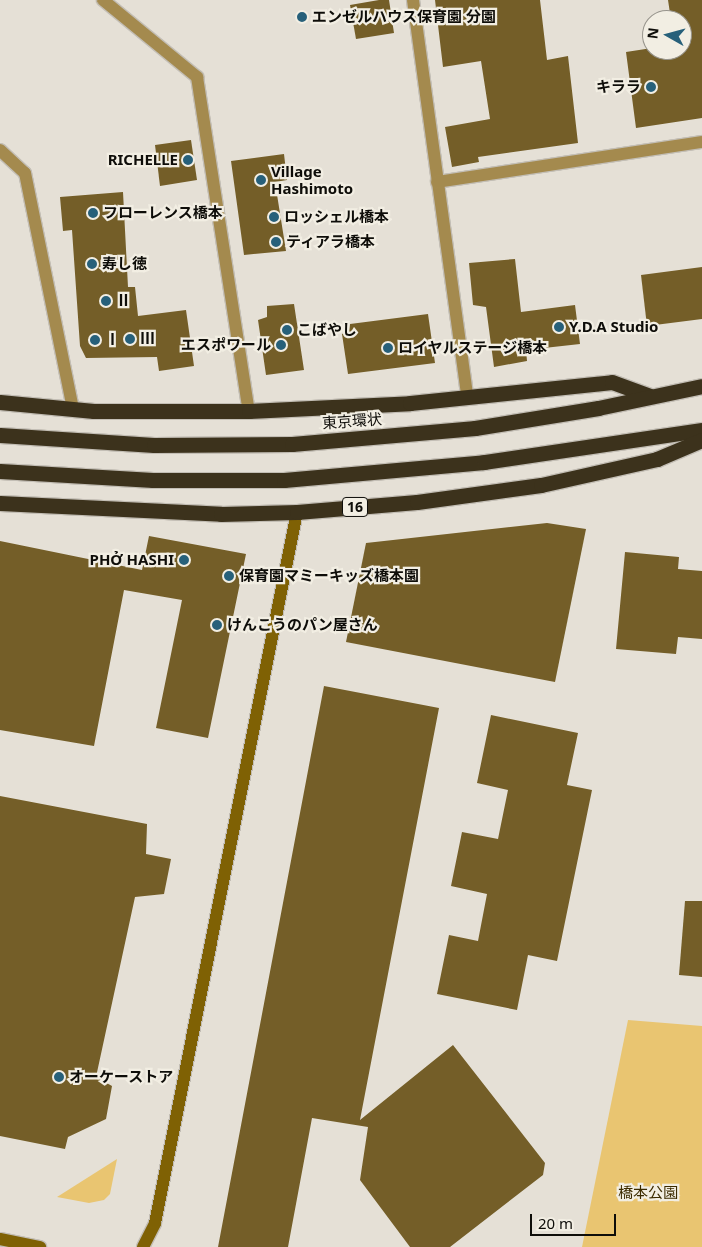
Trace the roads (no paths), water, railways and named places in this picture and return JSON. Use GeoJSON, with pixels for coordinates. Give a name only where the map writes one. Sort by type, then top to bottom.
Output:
{"type":"FeatureCollection","features":[{"type":"Feature","properties":{"kind":"highway"},"geometry":{"type":"LineString","coordinates":[[0,402],[73,409],[249,411],[410,403],[612,382],[650,396]]}},
{"type":"Feature","properties":{"kind":"highway","name":"東京環状"},"geometry":{"type":"LineString","coordinates":[[0,435],[154,445],[292,444],[424,434],[598,408],[702,386]]}},
{"type":"Feature","properties":{"kind":"highway","name":"16"},"geometry":{"type":"LineString","coordinates":[[0,471],[153,480],[284,480],[381,473],[503,460],[702,430]]}},
{"type":"Feature","properties":{"kind":"highway","name":"16"},"geometry":{"type":"LineString","coordinates":[[0,503],[164,513],[297,512],[420,501],[542,485],[657,459],[702,440]]}},
{"type":"Feature","properties":{"kind":"street"},"geometry":{"type":"LineString","coordinates":[[103,0],[197,77],[249,411]]}},
{"type":"Feature","properties":{"kind":"street"},"geometry":{"type":"LineString","coordinates":[[413,0],[467,396]]}},
{"type":"Feature","properties":{"kind":"street"},"geometry":{"type":"LineString","coordinates":[[437,182],[702,142]]}},
{"type":"Feature","properties":{"kind":"street"},"geometry":{"type":"LineString","coordinates":[[0,150],[25,173],[73,409]]}},
{"type":"Feature","properties":{"kind":"street"},"geometry":{"type":"LineString","coordinates":[[143,1247],[155,1223],[297,512]]}},
{"type":"Feature","properties":{"kind":"street"},"geometry":{"type":"LineString","coordinates":[[0,1239],[40,1247]]}},
{"type":"Feature","properties":{"kind":"place","name":"エンゼルハウス保育園 分園"},"geometry":{"type":"Point","coordinates":[302,17]}},
{"type":"Feature","properties":{"kind":"place","name":"キララ"},"geometry":{"type":"Point","coordinates":[651,87]}},
{"type":"Feature","properties":{"kind":"place","name":"RICHELLE"},"geometry":{"type":"Point","coordinates":[188,160]}},
{"type":"Feature","properties":{"kind":"place","name":"Village Hashimoto"},"geometry":{"type":"Point","coordinates":[261,180]}},
{"type":"Feature","properties":{"kind":"place","name":"フローレンス橋本"},"geometry":{"type":"Point","coordinates":[93,213]}},
{"type":"Feature","properties":{"kind":"place","name":"ロッシェル橋本"},"geometry":{"type":"Point","coordinates":[274,217]}},
{"type":"Feature","properties":{"kind":"place","name":"ティアラ橋本"},"geometry":{"type":"Point","coordinates":[276,242]}},
{"type":"Feature","properties":{"kind":"place","name":"寿し徳"},"geometry":{"type":"Point","coordinates":[92,264]}},
{"type":"Feature","properties":{"kind":"place","name":"Ⅱ"},"geometry":{"type":"Point","coordinates":[106,301]}},
{"type":"Feature","properties":{"kind":"place","name":"Y.D.A Studio"},"geometry":{"type":"Point","coordinates":[559,327]}},
{"type":"Feature","properties":{"kind":"place","name":"こばやし"},"geometry":{"type":"Point","coordinates":[287,330]}},
{"type":"Feature","properties":{"kind":"place","name":"Ⅲ"},"geometry":{"type":"Point","coordinates":[130,339]}},
{"type":"Feature","properties":{"kind":"place","name":"Ⅰ"},"geometry":{"type":"Point","coordinates":[95,340]}},
{"type":"Feature","properties":{"kind":"place","name":"エスポワール"},"geometry":{"type":"Point","coordinates":[281,345]}},
{"type":"Feature","properties":{"kind":"place","name":"ロイヤルステージ橋本"},"geometry":{"type":"Point","coordinates":[388,348]}},
{"type":"Feature","properties":{"kind":"place","name":"PHỞ HASHI"},"geometry":{"type":"Point","coordinates":[184,560]}},
{"type":"Feature","properties":{"kind":"place","name":"保育園マミーキッズ橋本園"},"geometry":{"type":"Point","coordinates":[229,576]}},
{"type":"Feature","properties":{"kind":"place","name":"けんこうのパン屋さん"},"geometry":{"type":"Point","coordinates":[217,625]}},
{"type":"Feature","properties":{"kind":"place","name":"オーケーストア"},"geometry":{"type":"Point","coordinates":[59,1077]}},
{"type":"Feature","properties":{"kind":"park label","name":"橋本公園"},"geometry":{"type":"Point","coordinates":[648,1193]}}]}
